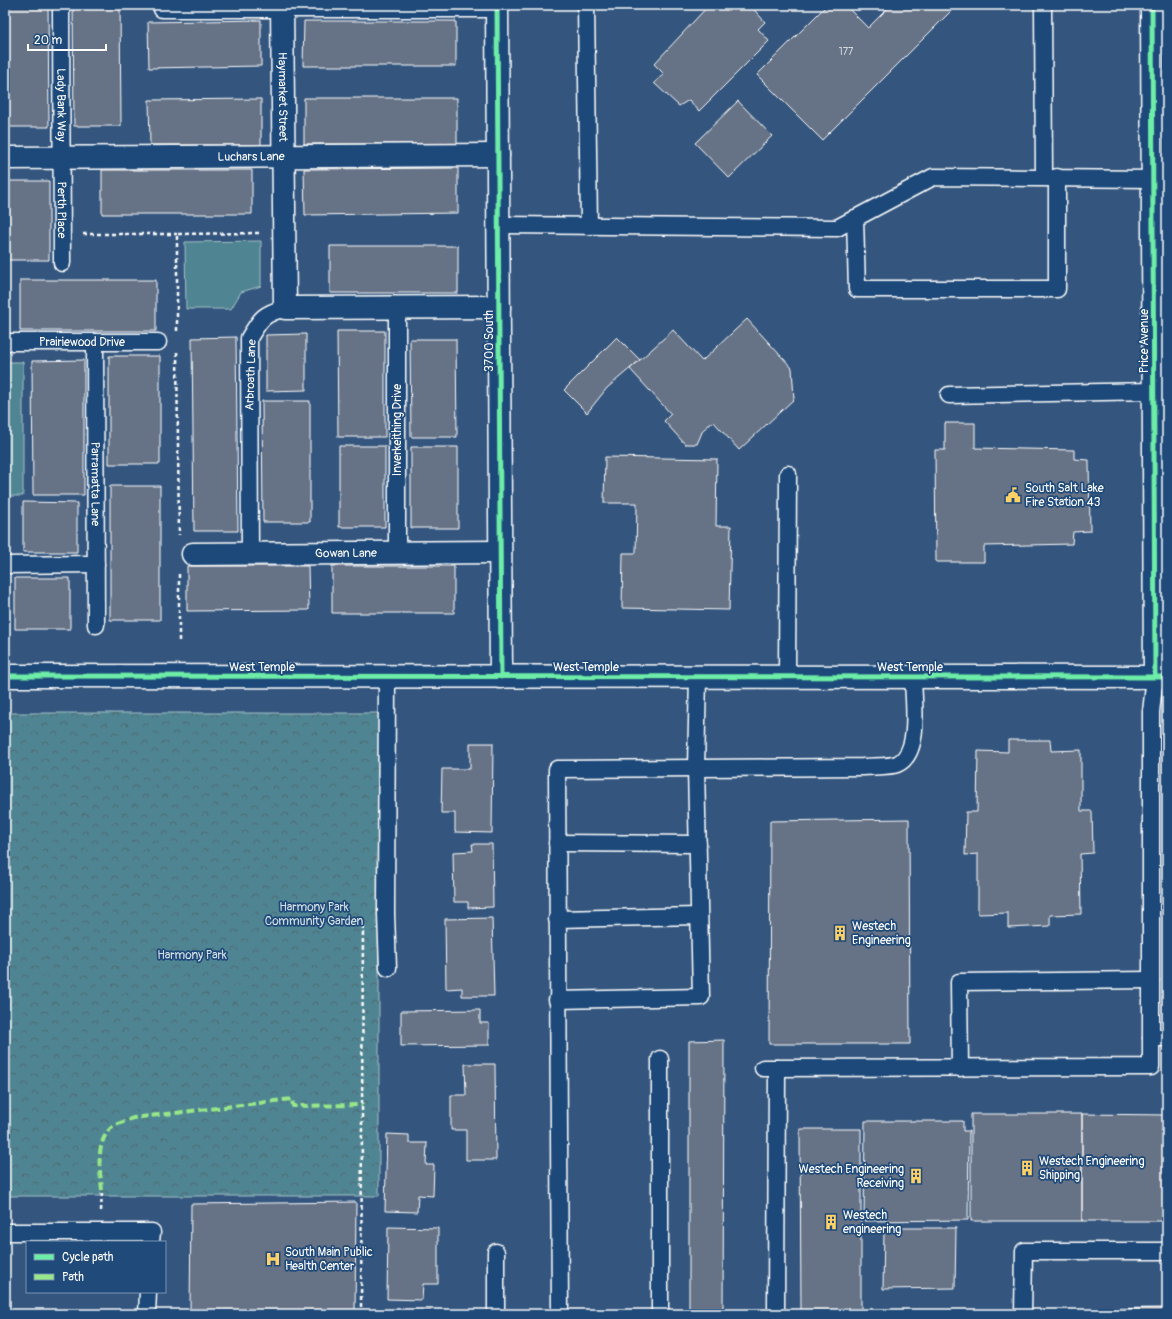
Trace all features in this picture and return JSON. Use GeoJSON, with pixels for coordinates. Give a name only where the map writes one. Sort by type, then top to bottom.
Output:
{"type":"FeatureCollection","features":[{"type":"Feature","properties":{"kind":"street","name":"Price Avenue"},"geometry":{"type":"LineString","coordinates":[[1152,5],[1154,391],[1161,677]]}},
{"type":"Feature","properties":{"kind":"street","name":"Haymarket Street"},"geometry":{"type":"LineString","coordinates":[[282,7],[285,308]]}},
{"type":"Feature","properties":{"kind":"street","name":"3700 South"},"geometry":{"type":"LineString","coordinates":[[497,7],[501,677]]}},
{"type":"Feature","properties":{"kind":"street","name":"Luchars Lane"},"geometry":{"type":"LineString","coordinates":[[5,158],[498,155]]}},
{"type":"Feature","properties":{"kind":"street","name":"Arbroath Lane"},"geometry":{"type":"LineString","coordinates":[[285,308],[498,307]]}},
{"type":"Feature","properties":{"kind":"street","name":"Gowan Lane"},"geometry":{"type":"LineString","coordinates":[[186,547],[250,553],[500,552]]}},
{"type":"Feature","properties":{"kind":"street","name":"West Temple"},"geometry":{"type":"LineString","coordinates":[[5,676],[1161,677]]}},
{"type":"Feature","properties":{"kind":"lane","name":"Lady Bank Way"},"geometry":{"type":"LineString","coordinates":[[61,5],[62,158]]}},
{"type":"Feature","properties":{"kind":"lane"},"geometry":{"type":"LineString","coordinates":[[586,5],[589,226]]}},
{"type":"Feature","properties":{"kind":"lane"},"geometry":{"type":"LineString","coordinates":[[855,218],[857,289],[1057,289],[1050,177],[1043,5]]}},
{"type":"Feature","properties":{"kind":"lane"},"geometry":{"type":"LineString","coordinates":[[162,10],[282,7],[497,7]]}},
{"type":"Feature","properties":{"kind":"lane","name":"Perth Place"},"geometry":{"type":"LineString","coordinates":[[62,158],[62,263]]}},
{"type":"Feature","properties":{"kind":"lane"},"geometry":{"type":"LineString","coordinates":[[498,225],[837,228],[933,177],[1153,179]]}},
{"type":"Feature","properties":{"kind":"lane","name":"Arbroath Lane"},"geometry":{"type":"LineString","coordinates":[[250,553],[249,338],[258,323],[268,313],[285,308]]}},
{"type":"Feature","properties":{"kind":"lane","name":"Inverkeithing Drive"},"geometry":{"type":"LineString","coordinates":[[397,308],[398,553]]}},
{"type":"Feature","properties":{"kind":"lane","name":"Prairiewood Drive"},"geometry":{"type":"LineString","coordinates":[[5,342],[158,342]]}},
{"type":"Feature","properties":{"kind":"lane","name":"Parramatta Lane"},"geometry":{"type":"LineString","coordinates":[[95,342],[96,625]]}},
{"type":"Feature","properties":{"kind":"lane"},"geometry":{"type":"LineString","coordinates":[[949,395],[1154,391]]}},
{"type":"Feature","properties":{"kind":"lane"},"geometry":{"type":"LineString","coordinates":[[787,677],[788,474]]}},
{"type":"Feature","properties":{"kind":"lane"},"geometry":{"type":"LineString","coordinates":[[5,565],[96,564]]}},
{"type":"Feature","properties":{"kind":"lane"},"geometry":{"type":"LineString","coordinates":[[387,677],[386,914],[388,968]]}},
{"type":"Feature","properties":{"kind":"lane"},"geometry":{"type":"LineString","coordinates":[[557,1000],[701,997],[696,767],[698,677]]}},
{"type":"Feature","properties":{"kind":"lane"},"geometry":{"type":"LineString","coordinates":[[560,1314],[557,1000],[557,769],[863,767],[897,764],[910,753],[914,731],[913,677]]}},
{"type":"Feature","properties":{"kind":"lane"},"geometry":{"type":"LineString","coordinates":[[776,1314],[770,1068],[1151,1067],[1151,712],[1161,677]]}},
{"type":"Feature","properties":{"kind":"lane"},"geometry":{"type":"LineString","coordinates":[[557,844],[698,844]]}},
{"type":"Feature","properties":{"kind":"lane"},"geometry":{"type":"LineString","coordinates":[[557,919],[699,916]]}},
{"type":"Feature","properties":{"kind":"lane"},"geometry":{"type":"LineString","coordinates":[[960,1068],[959,982],[1151,980]]}},
{"type":"Feature","properties":{"kind":"lane"},"geometry":{"type":"LineString","coordinates":[[1151,1038],[1167,1038]]}},
{"type":"Feature","properties":{"kind":"lane"},"geometry":{"type":"LineString","coordinates":[[660,1059],[660,1314]]}},
{"type":"Feature","properties":{"kind":"lane"},"geometry":{"type":"LineString","coordinates":[[5,1232],[152,1232],[151,1241]]}},
{"type":"Feature","properties":{"kind":"lane"},"geometry":{"type":"LineString","coordinates":[[1023,1314],[1024,1251],[1167,1252]]}},
{"type":"Feature","properties":{"kind":"lane"},"geometry":{"type":"LineString","coordinates":[[496,1252],[496,1314]]}},
{"type":"Feature","properties":{"kind":"lane"},"geometry":{"type":"LineString","coordinates":[[147,1314],[148,1293]]}},
{"type":"Feature","properties":{"kind":"path"},"geometry":{"type":"LineString","coordinates":[[62,234],[284,233]]}},
{"type":"Feature","properties":{"kind":"path"},"geometry":{"type":"LineString","coordinates":[[177,234],[177,336]]}},
{"type":"Feature","properties":{"kind":"path"},"geometry":{"type":"LineString","coordinates":[[177,344],[186,547]]}},
{"type":"Feature","properties":{"kind":"path"},"geometry":{"type":"LineString","coordinates":[[179,572],[179,643]]}},
{"type":"Feature","properties":{"kind":"path"},"geometry":{"type":"LineString","coordinates":[[361,1314],[362,1139]]}},
{"type":"Feature","properties":{"kind":"green space"},"geometry":{"type":"Polygon","coordinates":[[[261,241],[261,286],[241,292],[231,309],[186,309],[185,242],[261,241]]]}},
{"type":"Feature","properties":{"kind":"green space"},"geometry":{"type":"Polygon","coordinates":[[[5,362],[23,362],[23,496],[5,496],[5,362]]]}},
{"type":"Feature","properties":{"kind":"green space","name":"Harmony Park"},"geometry":{"type":"Polygon","coordinates":[[[5,713],[379,713],[379,1196],[5,1196],[5,713]]]}},
{"type":"Feature","properties":{"kind":"building"},"geometry":{"type":"Polygon","coordinates":[[[5,5],[48,5],[49,127],[5,127],[5,5]]]}},
{"type":"Feature","properties":{"kind":"building"},"geometry":{"type":"Polygon","coordinates":[[[73,5],[120,5],[121,126],[74,126],[73,5]]]}},
{"type":"Feature","properties":{"kind":"building"},"geometry":{"type":"Polygon","coordinates":[[[709,5],[750,5],[765,22],[758,29],[769,41],[699,111],[689,100],[679,106],[654,83],[664,74],[654,64],[709,5]]]}},
{"type":"Feature","properties":{"kind":"building"},"geometry":{"type":"Polygon","coordinates":[[[827,5],[845,5],[868,28],[891,5],[957,5],[822,140],[757,75],[827,5]]]}},
{"type":"Feature","properties":{"kind":"building"},"geometry":{"type":"Polygon","coordinates":[[[261,20],[261,66],[149,68],[148,22],[261,20]]]}},
{"type":"Feature","properties":{"kind":"building"},"geometry":{"type":"Polygon","coordinates":[[[304,21],[456,21],[456,66],[303,66],[304,21]]]}},
{"type":"Feature","properties":{"kind":"building"},"geometry":{"type":"Polygon","coordinates":[[[304,98],[457,98],[457,144],[304,144],[304,98]]]}},
{"type":"Feature","properties":{"kind":"building"},"geometry":{"type":"Polygon","coordinates":[[[261,99],[261,145],[150,145],[149,100],[261,99]]]}},
{"type":"Feature","properties":{"kind":"building"},"geometry":{"type":"Polygon","coordinates":[[[738,101],[772,136],[729,178],[695,143],[738,101]]]}},
{"type":"Feature","properties":{"kind":"building"},"geometry":{"type":"Polygon","coordinates":[[[458,168],[458,213],[305,215],[304,169],[458,168]]]}},
{"type":"Feature","properties":{"kind":"building"},"geometry":{"type":"Polygon","coordinates":[[[102,170],[252,170],[252,214],[102,214],[102,170]]]}},
{"type":"Feature","properties":{"kind":"building"},"geometry":{"type":"Polygon","coordinates":[[[5,181],[49,181],[49,260],[5,260],[5,181]]]}},
{"type":"Feature","properties":{"kind":"building"},"geometry":{"type":"Polygon","coordinates":[[[330,246],[458,246],[458,293],[330,293],[330,246]]]}},
{"type":"Feature","properties":{"kind":"building"},"geometry":{"type":"Polygon","coordinates":[[[20,280],[156,280],[156,331],[20,331],[20,280]]]}},
{"type":"Feature","properties":{"kind":"building"},"geometry":{"type":"Polygon","coordinates":[[[747,319],[792,368],[794,399],[739,450],[713,421],[703,430],[697,444],[685,444],[664,421],[671,414],[630,369],[673,330],[702,361],[747,319]]]}},
{"type":"Feature","properties":{"kind":"building"},"geometry":{"type":"Polygon","coordinates":[[[337,331],[385,331],[385,437],[338,437],[337,331]]]}},
{"type":"Feature","properties":{"kind":"building"},"geometry":{"type":"Polygon","coordinates":[[[306,334],[306,390],[266,391],[266,335],[306,334]]]}},
{"type":"Feature","properties":{"kind":"building"},"geometry":{"type":"Polygon","coordinates":[[[236,337],[238,531],[194,531],[192,338],[236,337]]]}},
{"type":"Feature","properties":{"kind":"building"},"geometry":{"type":"Polygon","coordinates":[[[617,337],[640,360],[607,388],[587,413],[564,390],[617,337]]]}},
{"type":"Feature","properties":{"kind":"building"},"geometry":{"type":"Polygon","coordinates":[[[410,339],[456,339],[457,437],[411,437],[410,339]]]}},
{"type":"Feature","properties":{"kind":"building"},"geometry":{"type":"Polygon","coordinates":[[[109,356],[160,356],[160,464],[109,464],[109,356]]]}},
{"type":"Feature","properties":{"kind":"building"},"geometry":{"type":"Polygon","coordinates":[[[84,360],[84,495],[33,495],[32,361],[84,360]]]}},
{"type":"Feature","properties":{"kind":"building"},"geometry":{"type":"Polygon","coordinates":[[[262,401],[310,401],[310,522],[263,522],[262,401]]]}},
{"type":"Feature","properties":{"kind":"building","name":"South Salt Lake Fire Station 43"},"geometry":{"type":"Polygon","coordinates":[[[945,423],[975,423],[975,448],[1074,450],[1074,459],[1089,460],[1090,531],[1073,532],[1072,544],[984,546],[984,562],[936,562],[935,450],[945,450],[945,423]]]}},
{"type":"Feature","properties":{"kind":"building"},"geometry":{"type":"Polygon","coordinates":[[[339,446],[385,446],[385,527],[339,527],[339,446]]]}},
{"type":"Feature","properties":{"kind":"building"},"geometry":{"type":"Polygon","coordinates":[[[411,447],[458,447],[458,528],[411,528],[411,447]]]}},
{"type":"Feature","properties":{"kind":"building"},"geometry":{"type":"Polygon","coordinates":[[[605,457],[717,459],[716,526],[731,526],[729,610],[622,608],[623,553],[636,553],[637,503],[604,503],[605,457]]]}},
{"type":"Feature","properties":{"kind":"building"},"geometry":{"type":"Polygon","coordinates":[[[110,486],[160,486],[160,620],[110,620],[110,486]]]}},
{"type":"Feature","properties":{"kind":"building"},"geometry":{"type":"Polygon","coordinates":[[[23,502],[77,503],[77,552],[23,552],[23,502]]]}},
{"type":"Feature","properties":{"kind":"building"},"geometry":{"type":"Polygon","coordinates":[[[187,566],[308,566],[309,610],[187,611],[187,566]]]}},
{"type":"Feature","properties":{"kind":"building"},"geometry":{"type":"Polygon","coordinates":[[[332,566],[454,566],[454,613],[332,613],[332,566]]]}},
{"type":"Feature","properties":{"kind":"building"},"geometry":{"type":"Polygon","coordinates":[[[15,578],[70,578],[70,629],[15,629],[15,578]]]}},
{"type":"Feature","properties":{"kind":"building"},"geometry":{"type":"Polygon","coordinates":[[[1008,740],[1050,740],[1051,751],[1081,750],[1081,811],[1092,811],[1093,853],[1080,854],[1081,914],[1050,915],[1050,926],[1008,928],[1008,913],[978,914],[978,854],[965,855],[966,812],[977,812],[978,751],[1008,752],[1008,740]]]}},
{"type":"Feature","properties":{"kind":"building"},"geometry":{"type":"Polygon","coordinates":[[[470,743],[493,743],[492,833],[455,832],[455,813],[441,813],[442,769],[470,769],[470,743]]]}},
{"type":"Feature","properties":{"kind":"building","name":"Westech Engineering"},"geometry":{"type":"Polygon","coordinates":[[[909,819],[910,1044],[769,1044],[770,821],[909,819]]]}},
{"type":"Feature","properties":{"kind":"building"},"geometry":{"type":"Polygon","coordinates":[[[472,844],[492,844],[493,907],[468,908],[468,902],[454,902],[453,852],[473,851],[472,844]]]}},
{"type":"Feature","properties":{"kind":"building"},"geometry":{"type":"Polygon","coordinates":[[[492,918],[494,996],[462,996],[462,988],[446,989],[445,919],[492,918]]]}},
{"type":"Feature","properties":{"kind":"building"},"geometry":{"type":"Polygon","coordinates":[[[480,1010],[480,1023],[489,1023],[489,1045],[401,1046],[401,1011],[480,1010]]]}},
{"type":"Feature","properties":{"kind":"building"},"geometry":{"type":"Polygon","coordinates":[[[724,1040],[723,1314],[689,1314],[689,1041],[724,1040]]]}},
{"type":"Feature","properties":{"kind":"building"},"geometry":{"type":"Polygon","coordinates":[[[465,1064],[495,1064],[496,1160],[466,1160],[466,1130],[451,1130],[451,1095],[466,1095],[465,1064]]]}},
{"type":"Feature","properties":{"kind":"building","name":"Westech Engineering Shipping"},"geometry":{"type":"Polygon","coordinates":[[[971,1114],[1082,1114],[1082,1221],[971,1221],[971,1114]]]}},
{"type":"Feature","properties":{"kind":"building"},"geometry":{"type":"Polygon","coordinates":[[[1082,1114],[1167,1115],[1167,1221],[1082,1221],[1082,1114]]]}},
{"type":"Feature","properties":{"kind":"building","name":"Westech Engineering Receiving"},"geometry":{"type":"Polygon","coordinates":[[[865,1121],[963,1121],[963,1131],[969,1131],[968,1220],[864,1221],[865,1121]]]}},
{"type":"Feature","properties":{"kind":"building","name":"Westech engineering"},"geometry":{"type":"Polygon","coordinates":[[[800,1129],[861,1129],[861,1314],[801,1314],[800,1129]]]}},
{"type":"Feature","properties":{"kind":"building"},"geometry":{"type":"Polygon","coordinates":[[[387,1134],[409,1135],[409,1143],[427,1143],[426,1165],[434,1165],[433,1196],[418,1195],[417,1212],[385,1211],[387,1134]]]}},
{"type":"Feature","properties":{"kind":"building","name":"South Main Public Health Center"},"geometry":{"type":"Polygon","coordinates":[[[356,1202],[355,1314],[190,1314],[191,1204],[356,1202]]]}},
{"type":"Feature","properties":{"kind":"building"},"geometry":{"type":"Polygon","coordinates":[[[388,1227],[438,1228],[438,1284],[423,1284],[422,1300],[387,1299],[388,1227]]]}},
{"type":"Feature","properties":{"kind":"building"},"geometry":{"type":"Polygon","coordinates":[[[884,1228],[956,1228],[955,1288],[883,1289],[884,1228]]]}},
{"type":"Feature","properties":{"kind":"building"},"geometry":{"type":"Polygon","coordinates":[[[1167,1308],[1167,1314],[1091,1314],[1091,1309],[1167,1308]]]}},
{"type":"Feature","properties":{"kind":"building"},"geometry":{"type":"Polygon","coordinates":[[[388,1311],[431,1311],[431,1314],[388,1314],[388,1311]]]}},
{"type":"Feature","properties":{"kind":"marked path"},"geometry":{"type":"LineString","coordinates":[[102,1190],[100,1150],[105,1135],[112,1127],[133,1118],[292,1099],[293,1106],[362,1105]]}},
{"type":"Feature","properties":{"kind":"cycle path"},"geometry":{"type":"LineString","coordinates":[[497,5],[501,677]]}},
{"type":"Feature","properties":{"kind":"cycle path"},"geometry":{"type":"LineString","coordinates":[[1152,5],[1155,677]]}},
{"type":"Feature","properties":{"kind":"cycle path"},"geometry":{"type":"LineString","coordinates":[[5,676],[1167,677]]}},
{"type":"Feature","properties":{"kind":"place","name":"South Salt Lake Fire Station 43"},"geometry":{"type":"Point","coordinates":[1013,495]}},
{"type":"Feature","properties":{"kind":"place","name":"Westech Engineering"},"geometry":{"type":"Point","coordinates":[840,933]}},
{"type":"Feature","properties":{"kind":"place","name":"Westech Engineering Shipping"},"geometry":{"type":"Point","coordinates":[1027,1168]}},
{"type":"Feature","properties":{"kind":"place","name":"Westech Engineering Receiving"},"geometry":{"type":"Point","coordinates":[916,1176]}},
{"type":"Feature","properties":{"kind":"place","name":"Westech engineering"},"geometry":{"type":"Point","coordinates":[831,1222]}},
{"type":"Feature","properties":{"kind":"place","name":"South Main Public Health Center"},"geometry":{"type":"Point","coordinates":[273,1259]}},
{"type":"Feature","properties":{"kind":"park label","name":"Harmony Park Community Garden"},"geometry":{"type":"Point","coordinates":[314,914]}}]}
